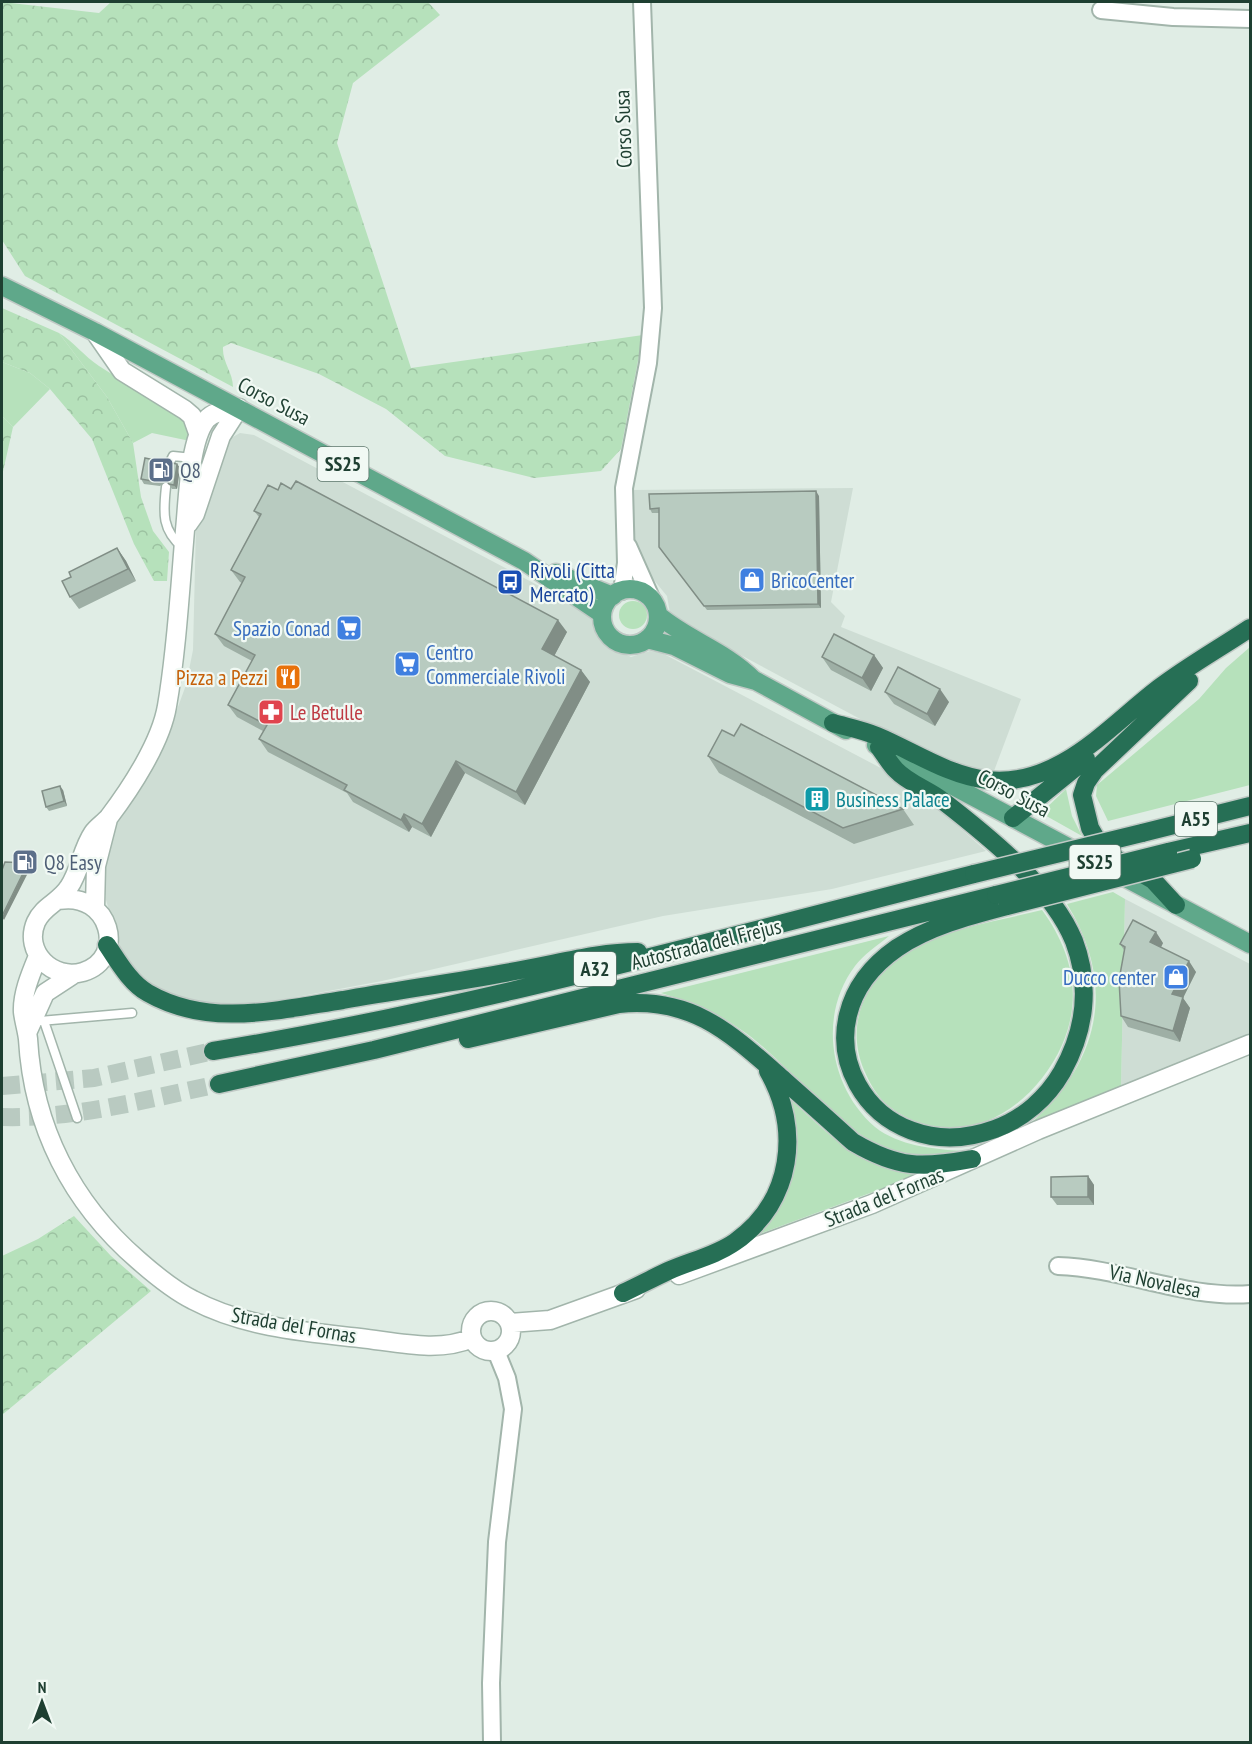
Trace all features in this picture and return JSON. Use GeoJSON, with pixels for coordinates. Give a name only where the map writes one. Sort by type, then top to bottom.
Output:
{"type":"FeatureCollection","features":[{"type":"Feature","properties":{"kind":"highway"},"geometry":{"type":"LineString","coordinates":[[1176,905],[1153,880],[1113,857],[1101,846],[1090,828],[1082,795],[1086,783],[1095,770],[1165,700],[1251,628]]}},
{"type":"Feature","properties":{"kind":"highway"},"geometry":{"type":"LineString","coordinates":[[833,723],[876,735],[957,773],[986,780],[1016,779],[1053,767],[1088,747],[1160,688],[1251,628]]}},
{"type":"Feature","properties":{"kind":"highway"},"geometry":{"type":"LineString","coordinates":[[1013,818],[1139,717],[1165,700]]}},
{"type":"Feature","properties":{"kind":"highway"},"geometry":{"type":"LineString","coordinates":[[879,747],[897,771],[967,819],[1009,858],[1050,901],[1073,940],[1081,964],[1084,986],[1084,1011],[1071,1056],[1043,1097],[1028,1112],[1005,1125],[980,1134],[954,1138],[926,1136],[900,1127],[880,1112],[864,1095],[852,1073],[846,1049],[846,1026],[850,1004],[860,984],[877,964],[898,948],[1001,900],[1192,859],[1218,853],[1251,833]]}},
{"type":"Feature","properties":{"kind":"highway","name":"A55"},"geometry":{"type":"LineString","coordinates":[[1142,833],[1251,806]]}},
{"type":"Feature","properties":{"kind":"highway","name":"Autostrada del Frejus"},"geometry":{"type":"LineString","coordinates":[[213,1050],[393,1016],[667,951],[1142,833]]}},
{"type":"Feature","properties":{"kind":"highway","name":"A55"},"geometry":{"type":"LineString","coordinates":[[1168,852],[1251,833]]}},
{"type":"Feature","properties":{"kind":"highway","name":"Autostrada del Frejus"},"geometry":{"type":"LineString","coordinates":[[219,1084],[374,1050],[1001,900],[1168,852]]}},
{"type":"Feature","properties":{"kind":"highway"},"geometry":{"type":"LineString","coordinates":[[107,945],[125,971],[146,992],[174,1005],[203,1012],[251,1015],[526,969],[610,951],[667,951]]}},
{"type":"Feature","properties":{"kind":"highway"},"geometry":{"type":"LineString","coordinates":[[374,1050],[428,1049],[555,1018],[640,1002],[680,1008],[722,1027],[854,1142],[871,1152],[899,1162],[928,1167],[972,1159]]}},
{"type":"Feature","properties":{"kind":"highway"},"geometry":{"type":"LineString","coordinates":[[623,1293],[735,1242],[752,1227],[767,1207],[785,1169],[788,1126],[778,1089],[763,1061]]}},
{"type":"Feature","properties":{"kind":"main road","name":"Corso Susa"},"geometry":{"type":"LineString","coordinates":[[2,286],[95,332],[524,561],[602,614]]}},
{"type":"Feature","properties":{"kind":"main road","name":"Corso Susa"},"geometry":{"type":"LineString","coordinates":[[524,561],[618,593]]}},
{"type":"Feature","properties":{"kind":"main road","name":"SS25"},"geometry":{"type":"LineString","coordinates":[[618,593],[638,591],[655,608]]}},
{"type":"Feature","properties":{"kind":"main road"},"geometry":{"type":"LineString","coordinates":[[602,614],[606,604],[618,593]]}},
{"type":"Feature","properties":{"kind":"main road","name":"Corso Susa"},"geometry":{"type":"LineString","coordinates":[[655,608],[668,624],[736,662],[756,681]]}},
{"type":"Feature","properties":{"kind":"main road"},"geometry":{"type":"LineString","coordinates":[[647,639],[654,631],[655,608]]}},
{"type":"Feature","properties":{"kind":"main road","name":"SS25"},"geometry":{"type":"LineString","coordinates":[[602,614],[605,630],[617,642],[632,645],[647,639]]}},
{"type":"Feature","properties":{"kind":"main road","name":"Corso Susa"},"geometry":{"type":"LineString","coordinates":[[647,639],[674,646],[729,674],[756,681],[1251,944]]}},
{"type":"Feature","properties":{"kind":"street","name":"Corso Susa"},"geometry":{"type":"LineString","coordinates":[[618,593],[626,540],[624,488],[648,363],[653,308],[642,2]]}},
{"type":"Feature","properties":{"kind":"street"},"geometry":{"type":"LineString","coordinates":[[1101,10],[1173,17],[1251,19]]}},
{"type":"Feature","properties":{"kind":"street"},"geometry":{"type":"LineString","coordinates":[[59,900],[75,877],[93,833],[108,818],[151,751],[167,708],[186,528],[186,504],[198,432],[192,416],[185,410],[122,371],[95,332]]}},
{"type":"Feature","properties":{"kind":"street"},"geometry":{"type":"LineString","coordinates":[[198,432],[212,414],[239,408]]}},
{"type":"Feature","properties":{"kind":"street"},"geometry":{"type":"LineString","coordinates":[[186,528],[197,509],[221,435],[239,408]]}},
{"type":"Feature","properties":{"kind":"street","name":"Corso Susa"},"geometry":{"type":"LineString","coordinates":[[626,540],[655,608]]}},
{"type":"Feature","properties":{"kind":"street"},"geometry":{"type":"LineString","coordinates":[[95,907],[96,866],[108,818]]}},
{"type":"Feature","properties":{"kind":"street"},"geometry":{"type":"LineString","coordinates":[[35,1024],[45,993],[74,974],[95,965],[107,945],[107,924],[95,907],[78,899],[59,900],[49,905],[35,923],[33,934],[38,956],[53,970],[74,974]]}},
{"type":"Feature","properties":{"kind":"street","name":"Strada del Fornas"},"geometry":{"type":"LineString","coordinates":[[38,956],[24,1003],[35,1024],[33,1089],[45,1126],[66,1174],[91,1212],[137,1259],[175,1289],[208,1308],[267,1325],[357,1338],[450,1346],[472,1338]]}},
{"type":"Feature","properties":{"kind":"street","name":"Strada del Fornas"},"geometry":{"type":"LineString","coordinates":[[510,1323],[550,1320],[706,1266],[872,1204],[1038,1130],[1251,1044]]}},
{"type":"Feature","properties":{"kind":"street","name":"Via Novalesa"},"geometry":{"type":"LineString","coordinates":[[1058,1266],[1098,1269],[1162,1285],[1221,1295],[1251,1294]]}},
{"type":"Feature","properties":{"kind":"street"},"geometry":{"type":"LineString","coordinates":[[494,1311],[506,1317],[510,1323],[512,1330],[507,1343],[496,1351],[484,1350],[472,1338],[472,1324],[481,1314],[494,1311]]}},
{"type":"Feature","properties":{"kind":"street"},"geometry":{"type":"LineString","coordinates":[[492,1743],[491,1683],[497,1542],[513,1409],[507,1378],[496,1351]]}},
{"type":"Feature","properties":{"kind":"lane"},"geometry":{"type":"LineString","coordinates":[[168,466],[173,456],[194,459],[200,466],[195,496],[197,509]]}},
{"type":"Feature","properties":{"kind":"lane"},"geometry":{"type":"LineString","coordinates":[[166,487],[163,520],[171,538],[183,548]]}},
{"type":"Feature","properties":{"kind":"lane"},"geometry":{"type":"LineString","coordinates":[[35,1024],[132,1013]]}},
{"type":"Feature","properties":{"kind":"lane","name":"Strada del Fornas"},"geometry":{"type":"LineString","coordinates":[[35,1024],[77,1118]]}},
{"type":"Feature","properties":{"kind":"shaded area"},"geometry":{"type":"Polygon","coordinates":[[[240,433],[254,435],[573,604],[595,622],[610,647],[631,657],[650,651],[662,653],[896,776],[925,797],[986,851],[832,889],[663,916],[382,981],[259,1004],[219,1006],[192,1002],[164,993],[145,980],[120,947],[106,900],[103,869],[107,845],[119,816],[171,726],[186,685],[193,650],[196,526],[225,447],[231,438],[240,433]]]}},
{"type":"Feature","properties":{"kind":"shaded area"},"geometry":{"type":"Polygon","coordinates":[[[853,488],[831,602],[845,616],[841,627],[1021,699],[994,771],[977,770],[907,744],[679,622],[670,613],[667,596],[644,568],[635,551],[632,532],[632,490],[853,488]]]}},
{"type":"Feature","properties":{"kind":"shaded area"},"geometry":{"type":"Polygon","coordinates":[[[1125,899],[1250,964],[1250,1034],[1121,1087],[1125,899]]]}},
{"type":"Feature","properties":{"kind":"green space"},"geometry":{"type":"Polygon","coordinates":[[[2,2],[99,13],[111,2],[428,2],[440,15],[353,83],[337,143],[411,368],[643,335],[621,449],[601,471],[534,478],[445,456],[386,409],[319,374],[231,343],[223,347],[223,352],[233,387],[25,276],[2,240],[2,2]]]}},
{"type":"Feature","properties":{"kind":"green space"},"geometry":{"type":"Polygon","coordinates":[[[2,308],[59,333],[107,397],[133,443],[141,497],[153,531],[169,552],[167,581],[154,581],[134,544],[92,439],[50,389],[30,373],[2,362],[2,308]]]}},
{"type":"Feature","properties":{"kind":"green space"},"geometry":{"type":"Polygon","coordinates":[[[59,333],[99,366],[166,404],[187,419],[190,441],[152,433],[133,443],[107,397],[59,333]]]}},
{"type":"Feature","properties":{"kind":"green space"},"geometry":{"type":"Polygon","coordinates":[[[2,362],[30,373],[50,389],[13,427],[2,416],[2,362]]]}},
{"type":"Feature","properties":{"kind":"green space"},"geometry":{"type":"Polygon","coordinates":[[[2,416],[13,427],[2,476],[2,416]]]}},
{"type":"Feature","properties":{"kind":"green space"},"geometry":{"type":"Polygon","coordinates":[[[633,601],[643,605],[647,615],[643,625],[633,629],[623,625],[619,615],[623,605],[633,601]]]}},
{"type":"Feature","properties":{"kind":"green space"},"geometry":{"type":"Polygon","coordinates":[[[1250,647],[1250,785],[1108,821],[1096,796],[1097,785],[1199,699],[1226,668],[1250,647]]]}},
{"type":"Feature","properties":{"kind":"green space"},"geometry":{"type":"Polygon","coordinates":[[[1066,789],[1072,816],[1082,836],[1041,813],[1066,789]]]}},
{"type":"Feature","properties":{"kind":"green space"},"geometry":{"type":"Polygon","coordinates":[[[1113,892],[1125,899],[1121,1087],[1030,1124],[1054,1100],[1072,1075],[1086,1049],[1093,1021],[1096,993],[1092,964],[1083,934],[1067,904],[1113,892]]]}},
{"type":"Feature","properties":{"kind":"green space"},"geometry":{"type":"Polygon","coordinates":[[[1042,910],[1061,942],[1067,958],[1073,992],[1068,1027],[1062,1045],[1049,1069],[1032,1090],[1012,1107],[990,1120],[966,1127],[940,1128],[915,1121],[890,1107],[872,1085],[864,1070],[858,1050],[859,1013],[875,981],[903,955],[934,938],[965,928],[1042,910]]]}},
{"type":"Feature","properties":{"kind":"green space"},"geometry":{"type":"Polygon","coordinates":[[[889,936],[858,962],[843,985],[836,1006],[833,1028],[834,1050],[839,1071],[847,1092],[859,1111],[884,1133],[917,1145],[962,1151],[930,1156],[901,1153],[874,1142],[850,1127],[827,1108],[762,1046],[740,1029],[702,1008],[661,993],[889,936]]]}},
{"type":"Feature","properties":{"kind":"green space"},"geometry":{"type":"Polygon","coordinates":[[[790,1099],[834,1138],[863,1158],[897,1171],[919,1175],[754,1236],[779,1204],[792,1173],[796,1139],[790,1099]]]}},
{"type":"Feature","properties":{"kind":"green space"},"geometry":{"type":"Polygon","coordinates":[[[74,1216],[111,1256],[151,1291],[2,1415],[2,1256],[38,1239],[74,1216]]]}},
{"type":"Feature","properties":{"kind":"building"},"geometry":{"type":"Polygon","coordinates":[[[145,458],[159,461],[160,466],[165,468],[172,463],[177,464],[174,485],[169,484],[164,477],[157,482],[141,479],[145,458]]]}},
{"type":"Feature","properties":{"kind":"building","name":"Centro Commerciale Rivoli"},"geometry":{"type":"Polygon","coordinates":[[[296,481],[558,620],[542,649],[581,670],[516,792],[456,761],[422,824],[404,814],[401,820],[344,790],[347,785],[259,739],[267,725],[228,705],[255,655],[215,634],[245,577],[231,570],[261,514],[254,511],[268,485],[278,490],[281,483],[291,489],[296,481]]]}},
{"type":"Feature","properties":{"kind":"building","name":"BricoCenter"},"geometry":{"type":"Polygon","coordinates":[[[816,491],[818,604],[704,606],[659,547],[659,508],[650,509],[649,494],[816,491]]]}},
{"type":"Feature","properties":{"kind":"building"},"geometry":{"type":"Polygon","coordinates":[[[117,548],[128,569],[70,597],[62,581],[71,577],[69,572],[117,548]]]}},
{"type":"Feature","properties":{"kind":"building"},"geometry":{"type":"Polygon","coordinates":[[[834,634],[874,655],[862,678],[822,657],[834,634]]]}},
{"type":"Feature","properties":{"kind":"building"},"geometry":{"type":"Polygon","coordinates":[[[898,667],[940,689],[927,714],[885,692],[898,667]]]}},
{"type":"Feature","properties":{"kind":"building","name":"Business Palace"},"geometry":{"type":"Polygon","coordinates":[[[741,724],[903,809],[843,828],[708,756],[722,730],[734,736],[741,724]]]}},
{"type":"Feature","properties":{"kind":"building"},"geometry":{"type":"Polygon","coordinates":[[[60,786],[64,801],[46,807],[42,791],[60,786]]]}},
{"type":"Feature","properties":{"kind":"building"},"geometry":{"type":"Polygon","coordinates":[[[5,862],[28,863],[2,916],[2,870],[5,862]]]}},
{"type":"Feature","properties":{"kind":"building"},"geometry":{"type":"Polygon","coordinates":[[[1133,920],[1156,932],[1150,942],[1189,961],[1172,994],[1183,997],[1173,1031],[1121,1016],[1119,980],[1125,947],[1120,944],[1133,920]]]}},
{"type":"Feature","properties":{"kind":"building"},"geometry":{"type":"Polygon","coordinates":[[[1088,1176],[1088,1197],[1051,1197],[1051,1177],[1088,1176]]]}},
{"type":"Feature","properties":{"kind":"tunnel"},"geometry":{"type":"LineString","coordinates":[[2,1086],[94,1078],[213,1051]]}},
{"type":"Feature","properties":{"kind":"tunnel"},"geometry":{"type":"LineString","coordinates":[[2,1117],[30,1117],[84,1111],[219,1084]]}},
{"type":"Feature","properties":{"kind":"place","name":"Q8"},"geometry":{"type":"Point","coordinates":[161,470]}},
{"type":"Feature","properties":{"kind":"place","name":"BricoCenter"},"geometry":{"type":"Point","coordinates":[752,580]}},
{"type":"Feature","properties":{"kind":"place","name":"Rivoli (Citta Mercato)"},"geometry":{"type":"Point","coordinates":[510,582]}},
{"type":"Feature","properties":{"kind":"place","name":"Spazio Conad"},"geometry":{"type":"Point","coordinates":[349,628]}},
{"type":"Feature","properties":{"kind":"place","name":"Centro Commerciale Rivoli"},"geometry":{"type":"Point","coordinates":[407,664]}},
{"type":"Feature","properties":{"kind":"place","name":"Pizza a Pezzi"},"geometry":{"type":"Point","coordinates":[288,677]}},
{"type":"Feature","properties":{"kind":"place","name":"Le Betulle"},"geometry":{"type":"Point","coordinates":[271,712]}},
{"type":"Feature","properties":{"kind":"place","name":"Business Palace"},"geometry":{"type":"Point","coordinates":[817,799]}},
{"type":"Feature","properties":{"kind":"place","name":"Q8 Easy"},"geometry":{"type":"Point","coordinates":[25,862]}},
{"type":"Feature","properties":{"kind":"place","name":"Ducco center"},"geometry":{"type":"Point","coordinates":[1176,977]}}]}
